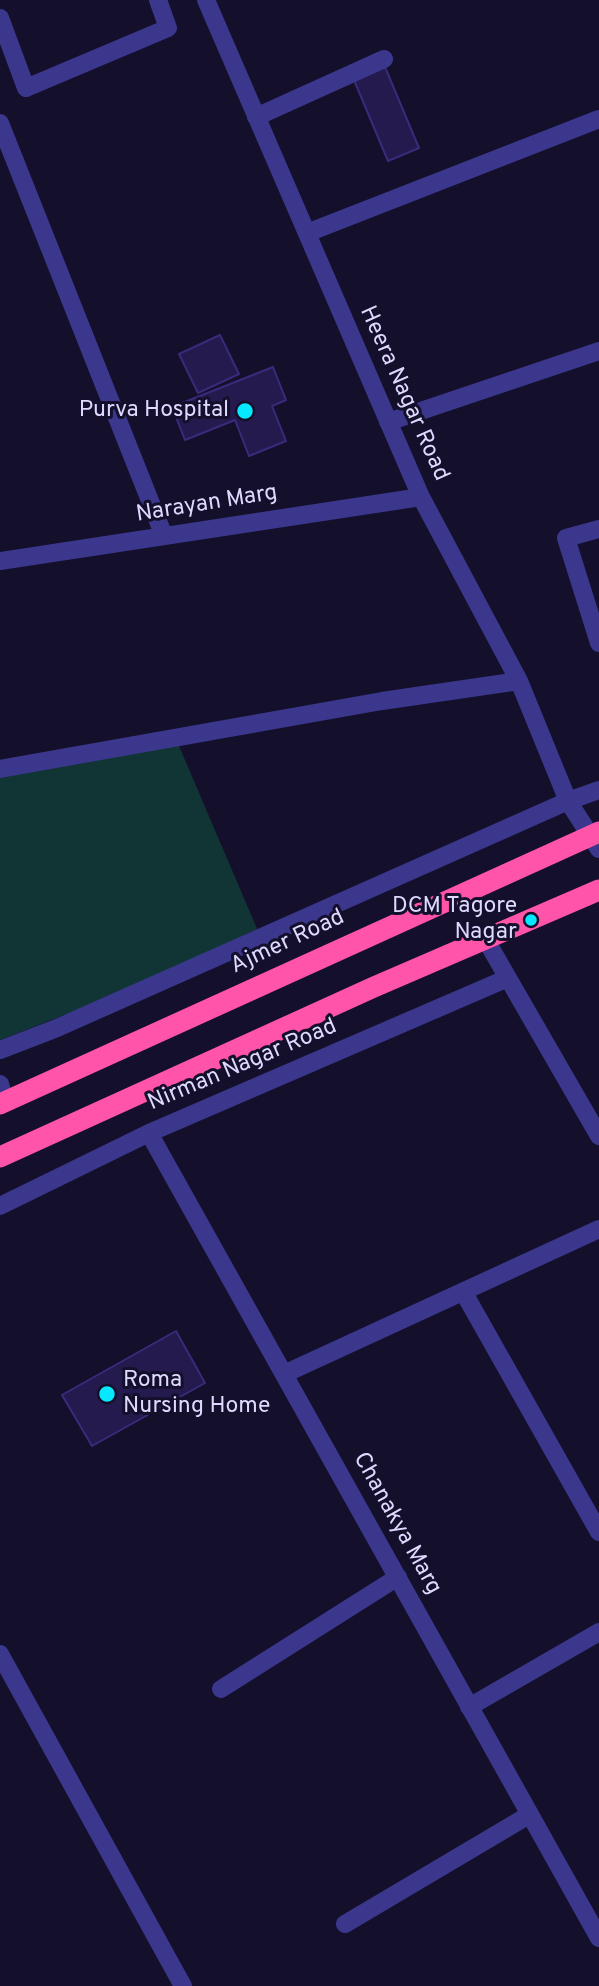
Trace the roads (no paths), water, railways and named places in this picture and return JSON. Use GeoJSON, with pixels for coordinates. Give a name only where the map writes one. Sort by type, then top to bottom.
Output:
{"type":"FeatureCollection","features":[{"type":"Feature","properties":{"kind":"highway","name":"Ajmer Road"},"geometry":{"type":"LineString","coordinates":[[2,1097],[596,839]]}},
{"type":"Feature","properties":{"kind":"highway"},"geometry":{"type":"LineString","coordinates":[[0,1157],[599,890]]}},
{"type":"Feature","properties":{"kind":"street"},"geometry":{"type":"LineString","coordinates":[[0,18],[26,88],[168,28],[158,0]]}},
{"type":"Feature","properties":{"kind":"street","name":"Heera Nagar Road"},"geometry":{"type":"LineString","coordinates":[[206,0],[421,496],[519,681],[568,801],[596,839]]}},
{"type":"Feature","properties":{"kind":"street"},"geometry":{"type":"LineString","coordinates":[[256,117],[384,59]]}},
{"type":"Feature","properties":{"kind":"street"},"geometry":{"type":"LineString","coordinates":[[307,233],[599,119]]}},
{"type":"Feature","properties":{"kind":"street"},"geometry":{"type":"LineString","coordinates":[[0,123],[164,536]]}},
{"type":"Feature","properties":{"kind":"street"},"geometry":{"type":"LineString","coordinates":[[388,422],[599,351]]}},
{"type":"Feature","properties":{"kind":"street","name":"Narayan Marg"},"geometry":{"type":"LineString","coordinates":[[0,561],[421,496]]}},
{"type":"Feature","properties":{"kind":"street"},"geometry":{"type":"LineString","coordinates":[[599,529],[566,538],[599,643]]}},
{"type":"Feature","properties":{"kind":"street"},"geometry":{"type":"LineString","coordinates":[[0,769],[382,701],[519,681]]}},
{"type":"Feature","properties":{"kind":"street"},"geometry":{"type":"LineString","coordinates":[[0,1050],[57,1028],[568,801],[599,790]]}},
{"type":"Feature","properties":{"kind":"street"},"geometry":{"type":"LineString","coordinates":[[486,940],[599,1136]]}},
{"type":"Feature","properties":{"kind":"street","name":"Nirman Nagar Road"},"geometry":{"type":"LineString","coordinates":[[0,1206],[149,1133],[508,978]]}},
{"type":"Feature","properties":{"kind":"street","name":"Chanakya Marg"},"geometry":{"type":"LineString","coordinates":[[149,1133],[599,1938]]}},
{"type":"Feature","properties":{"kind":"street"},"geometry":{"type":"LineString","coordinates":[[284,1374],[599,1229]]}},
{"type":"Feature","properties":{"kind":"street"},"geometry":{"type":"LineString","coordinates":[[464,1293],[599,1532]]}},
{"type":"Feature","properties":{"kind":"street"},"geometry":{"type":"LineString","coordinates":[[221,1689],[398,1577]]}},
{"type":"Feature","properties":{"kind":"street"},"geometry":{"type":"LineString","coordinates":[[469,1707],[599,1632]]}},
{"type":"Feature","properties":{"kind":"street"},"geometry":{"type":"LineString","coordinates":[[0,1654],[183,1986]]}},
{"type":"Feature","properties":{"kind":"street"},"geometry":{"type":"LineString","coordinates":[[345,1924],[529,1815]]}},
{"type":"Feature","properties":{"kind":"place","name":"Purva Hospital"},"geometry":{"type":"Point","coordinates":[245,411]}},
{"type":"Feature","properties":{"kind":"place","name":"DCM Tagore Nagar"},"geometry":{"type":"Point","coordinates":[531,920]}},
{"type":"Feature","properties":{"kind":"place","name":"Roma Nursing Home"},"geometry":{"type":"Point","coordinates":[107,1394]}}]}
